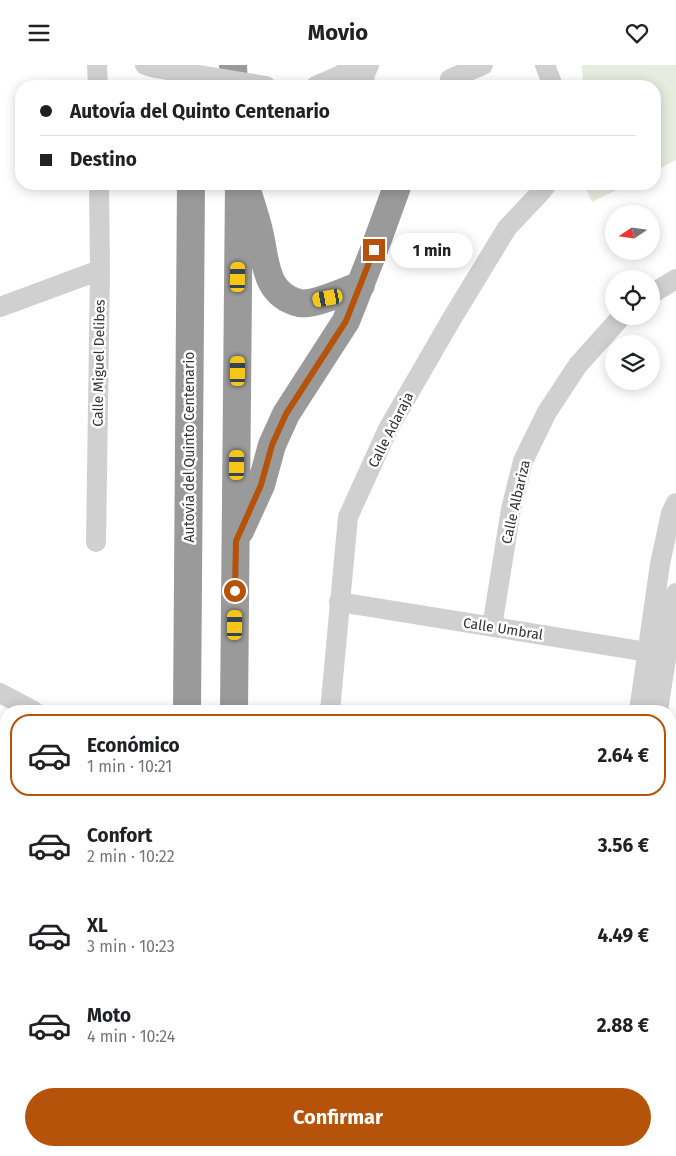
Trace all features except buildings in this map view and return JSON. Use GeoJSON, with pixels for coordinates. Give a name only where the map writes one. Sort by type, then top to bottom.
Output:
{"type":"FeatureCollection","features":[{"type":"Feature","properties":{"kind":"highway"},"geometry":{"type":"LineString","coordinates":[[187,65],[188,80]]}},
{"type":"Feature","properties":{"kind":"highway"},"geometry":{"type":"LineString","coordinates":[[233,65],[234,80]]}},
{"type":"Feature","properties":{"kind":"highway","name":"Autovía del Quinto Centenario"},"geometry":{"type":"LineString","coordinates":[[187,705],[191,190]]}},
{"type":"Feature","properties":{"kind":"highway"},"geometry":{"type":"LineString","coordinates":[[234,705],[239,190]]}},
{"type":"Feature","properties":{"kind":"highway"},"geometry":{"type":"LineString","coordinates":[[247,190],[260,232],[265,267],[278,292],[300,303],[328,298],[361,285]]}},
{"type":"Feature","properties":{"kind":"highway"},"geometry":{"type":"LineString","coordinates":[[385,190],[386,215]]}},
{"type":"Feature","properties":{"kind":"highway"},"geometry":{"type":"LineString","coordinates":[[236,541],[261,485],[272,445],[286,414],[346,321],[396,190]]}},
{"type":"Feature","properties":{"kind":"street"},"geometry":{"type":"LineString","coordinates":[[145,65],[155,69],[227,80]]}},
{"type":"Feature","properties":{"kind":"street"},"geometry":{"type":"LineString","coordinates":[[329,80],[363,65]]}},
{"type":"Feature","properties":{"kind":"street"},"geometry":{"type":"LineString","coordinates":[[364,80],[369,65]]}},
{"type":"Feature","properties":{"kind":"street"},"geometry":{"type":"LineString","coordinates":[[449,77],[483,65]]}},
{"type":"Feature","properties":{"kind":"street"},"geometry":{"type":"LineString","coordinates":[[545,65],[551,80]]}},
{"type":"Feature","properties":{"kind":"street","name":"Calle Miguel Delibes"},"geometry":{"type":"LineString","coordinates":[[96,542],[100,270],[99,190]]}},
{"type":"Feature","properties":{"kind":"street","name":"Calle Adaraja"},"geometry":{"type":"LineString","coordinates":[[330,705],[348,517],[388,429],[451,320],[507,229],[542,190]]}},
{"type":"Feature","properties":{"kind":"street"},"geometry":{"type":"LineString","coordinates":[[0,307],[100,270]]}},
{"type":"Feature","properties":{"kind":"street"},"geometry":{"type":"LineString","coordinates":[[660,289],[676,279]]}},
{"type":"Feature","properties":{"kind":"street","name":"Calle Albariza"},"geometry":{"type":"LineString","coordinates":[[492,627],[511,509],[523,461],[547,412],[578,365],[614,325]]}},
{"type":"Feature","properties":{"kind":"street"},"geometry":{"type":"LineString","coordinates":[[658,705],[656,654],[660,564],[671,513],[676,503]]}},
{"type":"Feature","properties":{"kind":"street"},"geometry":{"type":"LineString","coordinates":[[641,705],[676,593]]}},
{"type":"Feature","properties":{"kind":"street","name":"Calle Umbral"},"geometry":{"type":"LineString","coordinates":[[339,602],[656,654]]}},
{"type":"Feature","properties":{"kind":"street"},"geometry":{"type":"LineString","coordinates":[[0,693],[23,705]]}},
{"type":"Feature","properties":{"kind":"shaded area"},"geometry":{"type":"Polygon","coordinates":[[[582,65],[676,65],[676,160],[661,168],[661,80],[583,80],[582,65]]]}},
{"type":"Feature","properties":{"kind":"shaded area"},"geometry":{"type":"Polygon","coordinates":[[[587,190],[617,190],[592,202],[587,190]]]}},
{"type":"Feature","properties":{"kind":"route"},"geometry":{"type":"LineString","coordinates":[[235,591],[236,541],[261,485],[272,445],[286,414],[308,377],[346,321],[374,250]]}}]}
